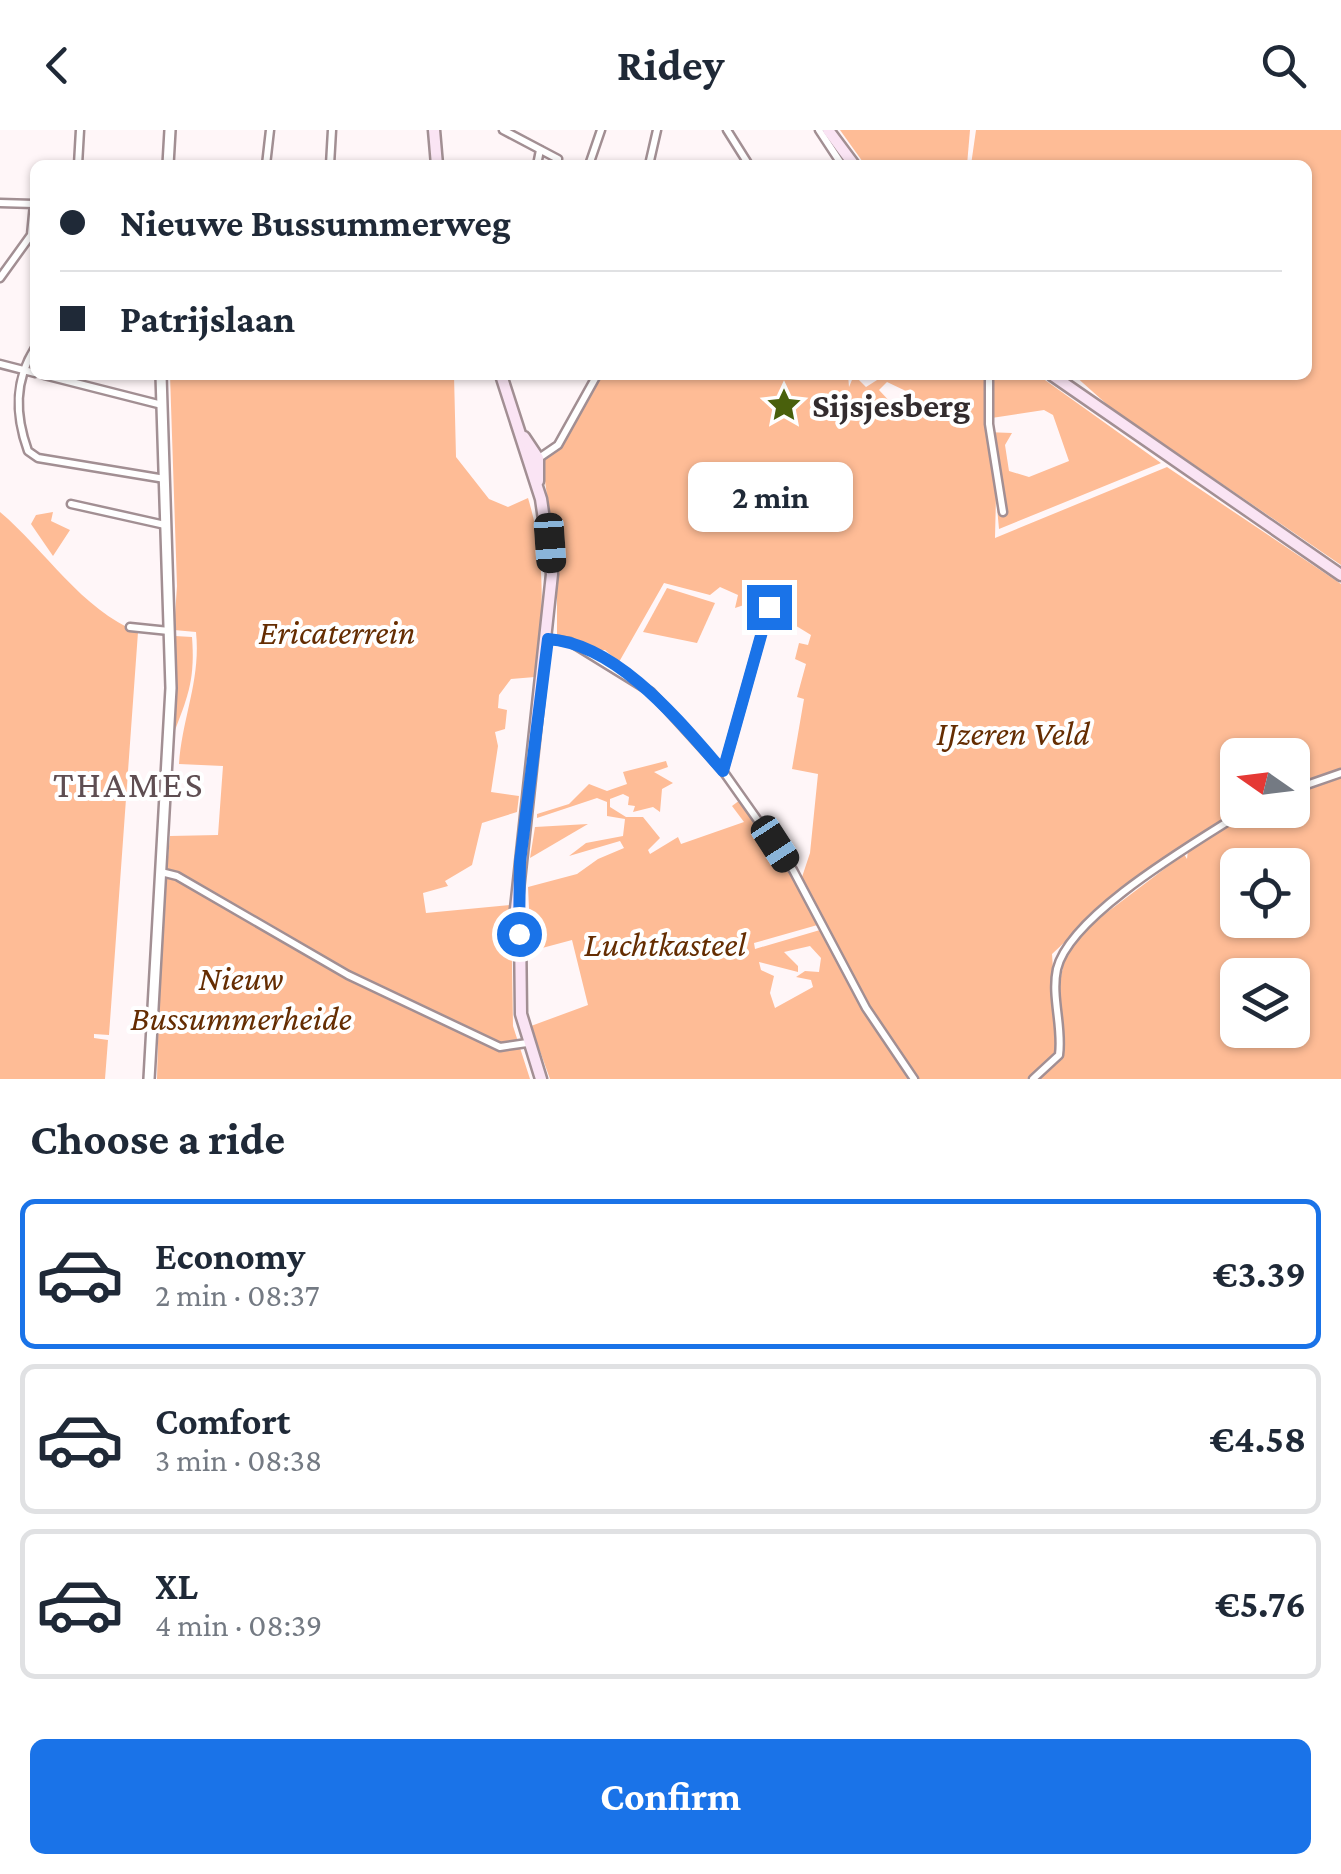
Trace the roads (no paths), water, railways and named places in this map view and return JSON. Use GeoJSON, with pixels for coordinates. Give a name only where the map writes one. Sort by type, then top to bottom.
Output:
{"type":"FeatureCollection","features":[{"type":"Feature","properties":{"kind":"main road"},"geometry":{"type":"LineString","coordinates":[[434,130],[437,160]]}},
{"type":"Feature","properties":{"kind":"main road"},"geometry":{"type":"LineString","coordinates":[[828,130],[850,160]]}},
{"type":"Feature","properties":{"kind":"main road"},"geometry":{"type":"LineString","coordinates":[[1059,380],[1341,575]]}},
{"type":"Feature","properties":{"kind":"main road"},"geometry":{"type":"LineString","coordinates":[[501,381],[534,459],[550,543],[548,639],[518,909],[527,1044],[541,1079]]}},
{"type":"Feature","properties":{"kind":"street"},"geometry":{"type":"LineString","coordinates":[[78,160],[80,130]]}},
{"type":"Feature","properties":{"kind":"street"},"geometry":{"type":"LineString","coordinates":[[168,160],[170,130]]}},
{"type":"Feature","properties":{"kind":"street"},"geometry":{"type":"LineString","coordinates":[[267,160],[270,130]]}},
{"type":"Feature","properties":{"kind":"street"},"geometry":{"type":"LineString","coordinates":[[330,160],[332,130]]}},
{"type":"Feature","properties":{"kind":"street"},"geometry":{"type":"LineString","coordinates":[[502,130],[558,159]]}},
{"type":"Feature","properties":{"kind":"street"},"geometry":{"type":"LineString","coordinates":[[518,140],[524,130]]}},
{"type":"Feature","properties":{"kind":"street"},"geometry":{"type":"LineString","coordinates":[[591,160],[600,130]]}},
{"type":"Feature","properties":{"kind":"street"},"geometry":{"type":"LineString","coordinates":[[649,160],[657,130]]}},
{"type":"Feature","properties":{"kind":"street"},"geometry":{"type":"LineString","coordinates":[[727,130],[747,160]]}},
{"type":"Feature","properties":{"kind":"street"},"geometry":{"type":"LineString","coordinates":[[819,130],[839,160]]}},
{"type":"Feature","properties":{"kind":"street"},"geometry":{"type":"LineString","coordinates":[[537,160],[540,150]]}},
{"type":"Feature","properties":{"kind":"street"},"geometry":{"type":"LineString","coordinates":[[0,204],[30,204]]}},
{"type":"Feature","properties":{"kind":"street"},"geometry":{"type":"LineString","coordinates":[[0,278],[30,232]]}},
{"type":"Feature","properties":{"kind":"street"},"geometry":{"type":"LineString","coordinates":[[30,356],[22,370],[17,406],[26,446],[33,455],[165,479]]}},
{"type":"Feature","properties":{"kind":"street"},"geometry":{"type":"LineString","coordinates":[[0,364],[30,372]]}},
{"type":"Feature","properties":{"kind":"street"},"geometry":{"type":"LineString","coordinates":[[64,380],[162,405]]}},
{"type":"Feature","properties":{"kind":"street"},"geometry":{"type":"LineString","coordinates":[[149,1079],[170,631],[161,380]]}},
{"type":"Feature","properties":{"kind":"street"},"geometry":{"type":"LineString","coordinates":[[534,459],[558,445],[594,380]]}},
{"type":"Feature","properties":{"kind":"street"},"geometry":{"type":"LineString","coordinates":[[987,380],[1003,512]]}},
{"type":"Feature","properties":{"kind":"street"},"geometry":{"type":"LineString","coordinates":[[71,504],[166,524]]}},
{"type":"Feature","properties":{"kind":"street"},"geometry":{"type":"LineString","coordinates":[[723,771],[769,607]]}},
{"type":"Feature","properties":{"kind":"street"},"geometry":{"type":"LineString","coordinates":[[130,627],[170,631]]}},
{"type":"Feature","properties":{"kind":"street"},"geometry":{"type":"LineString","coordinates":[[548,639],[570,642],[651,692],[723,771],[792,870],[866,1008],[914,1079]]}},
{"type":"Feature","properties":{"kind":"street"},"geometry":{"type":"LineString","coordinates":[[1310,784],[1341,773]]}},
{"type":"Feature","properties":{"kind":"street"},"geometry":{"type":"LineString","coordinates":[[1032,1079],[1058,1055],[1058,968],[1069,944],[1138,882],[1220,827]]}},
{"type":"Feature","properties":{"kind":"street"},"geometry":{"type":"LineString","coordinates":[[161,872],[178,877],[348,975],[476,1036],[500,1047],[527,1044]]}},
{"type":"Feature","properties":{"kind":"place","name":"Sijsjesberg"},"geometry":{"type":"Point","coordinates":[784,405]}},
{"type":"Feature","properties":{"kind":"district","name":"THAMES"},"geometry":{"type":"Point","coordinates":[129,784]}},
{"type":"Feature","properties":{"kind":"park label","name":"Ericaterrein"},"geometry":{"type":"Point","coordinates":[337,632]}},
{"type":"Feature","properties":{"kind":"park label","name":"IJzeren Veld"},"geometry":{"type":"Point","coordinates":[1013,733]}},
{"type":"Feature","properties":{"kind":"park label","name":"Luchtkasteel"},"geometry":{"type":"Point","coordinates":[665,944]}},
{"type":"Feature","properties":{"kind":"park label","name":"Nieuw Bussummerheide"},"geometry":{"type":"Point","coordinates":[241,998]}}]}
